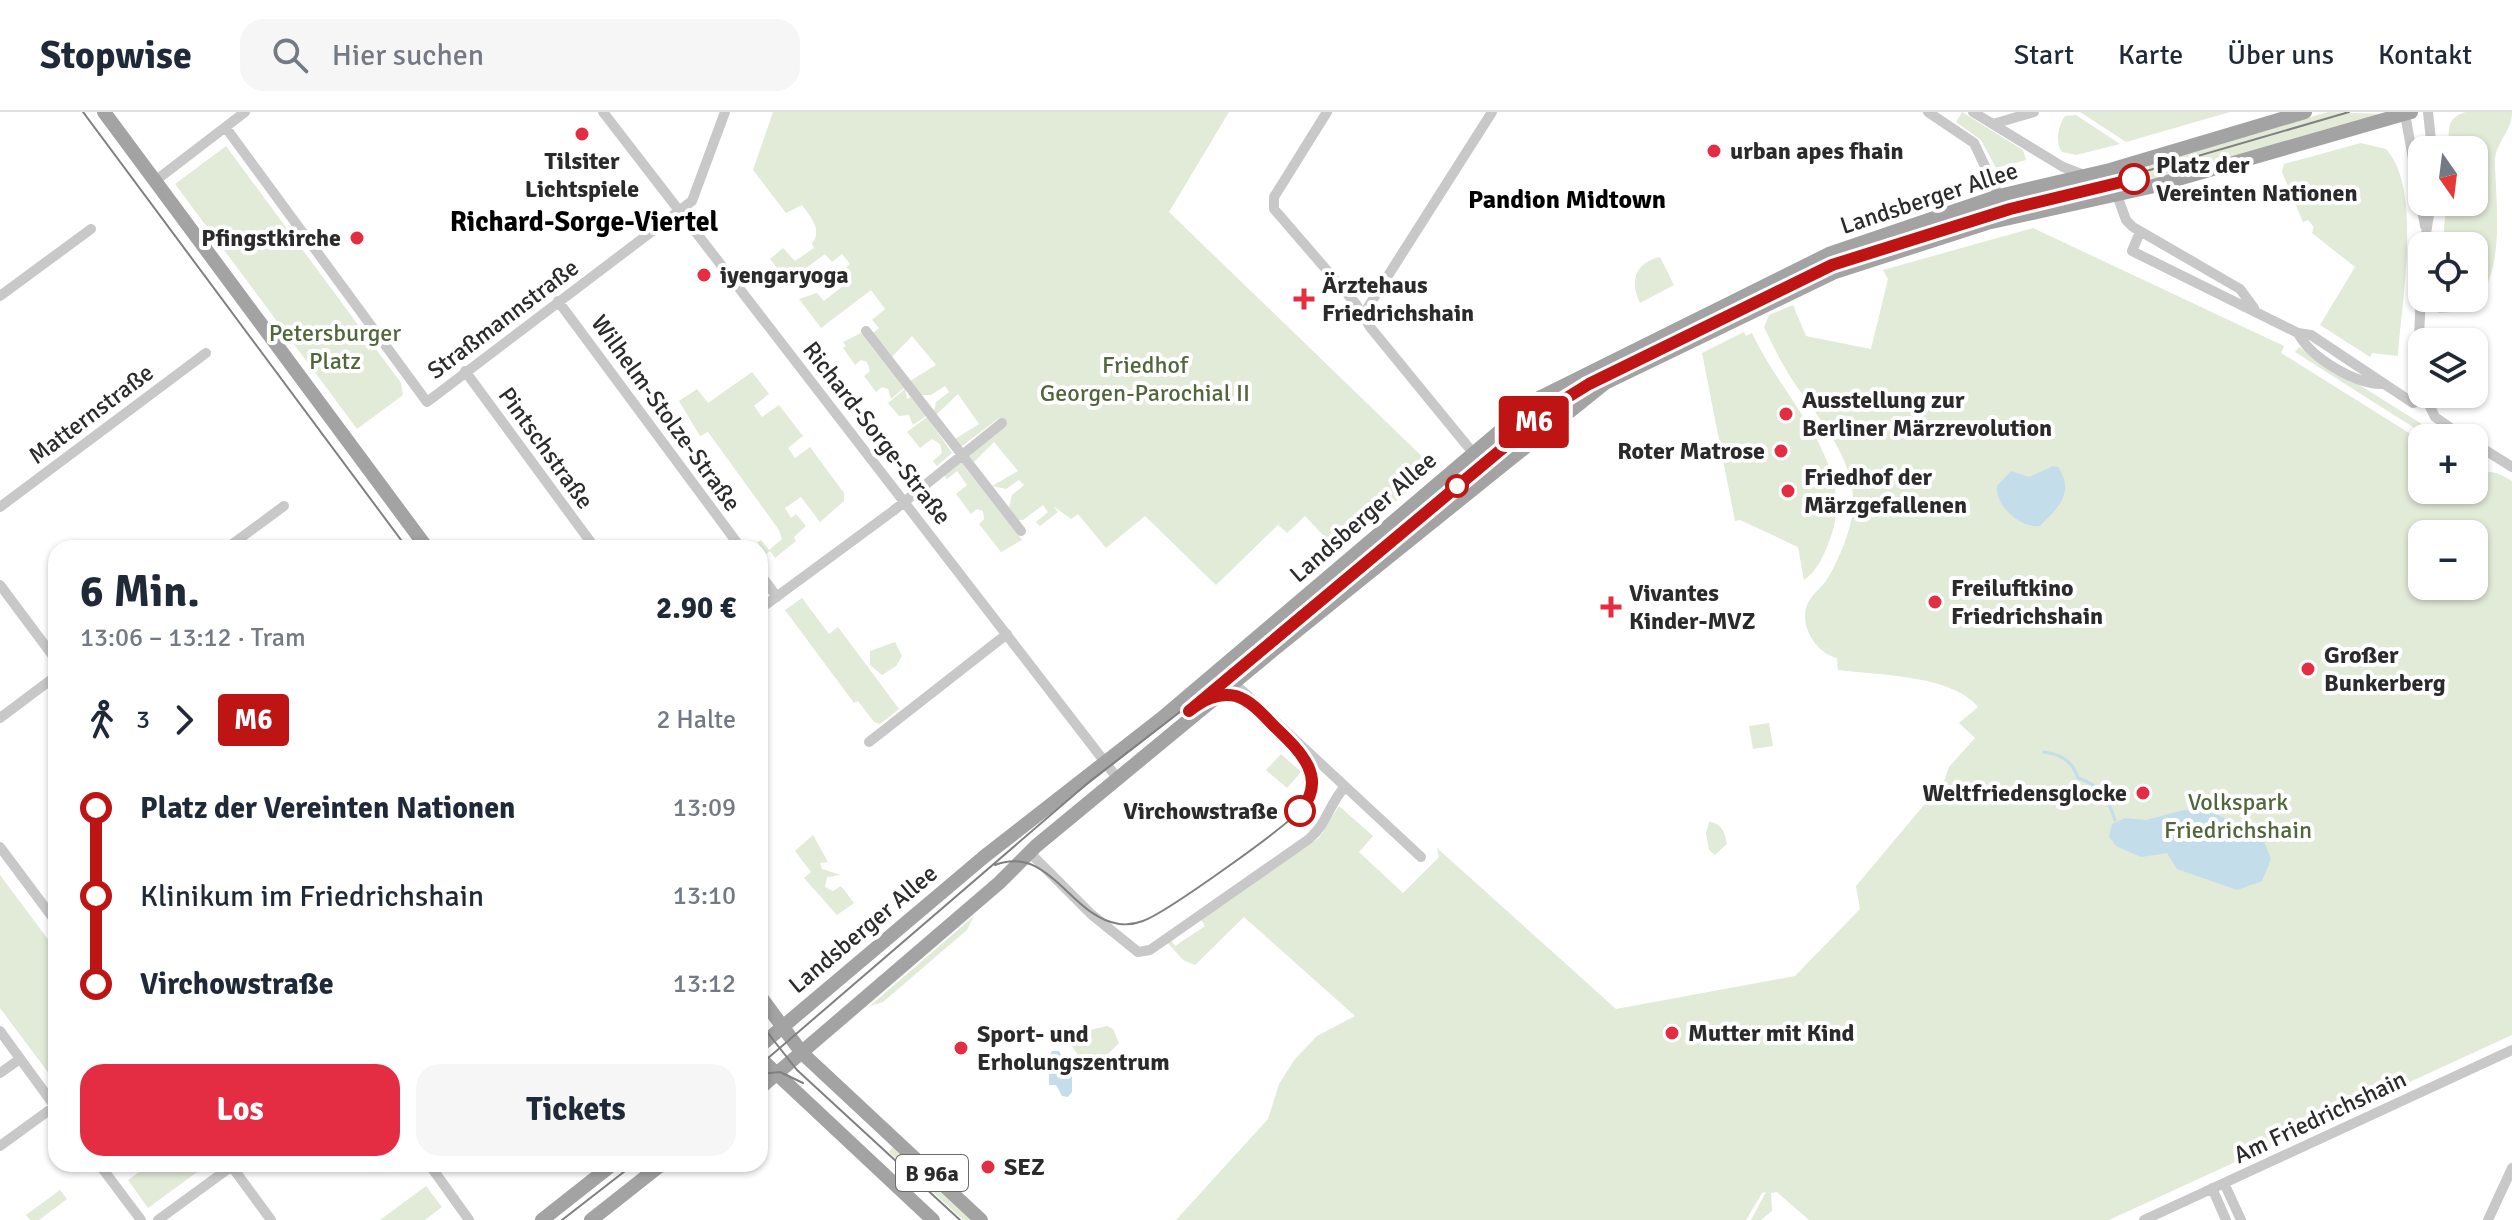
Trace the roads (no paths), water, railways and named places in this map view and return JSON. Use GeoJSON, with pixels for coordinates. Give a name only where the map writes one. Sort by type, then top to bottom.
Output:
{"type":"FeatureCollection","features":[{"type":"Feature","properties":{"kind":"main road"},"geometry":{"type":"LineString","coordinates":[[104,112],[421,540]]}},
{"type":"Feature","properties":{"kind":"main road"},"geometry":{"type":"LineString","coordinates":[[2084,175],[2305,112]]}},
{"type":"Feature","properties":{"kind":"main road"},"geometry":{"type":"LineString","coordinates":[[2035,214],[2117,195],[2407,113]]}},
{"type":"Feature","properties":{"kind":"main road","name":"Landsberger Allee"},"geometry":{"type":"LineString","coordinates":[[768,1038],[985,856],[1249,644],[1473,452],[1549,392],[1829,254],[1999,196],[2084,175]]}},
{"type":"Feature","properties":{"kind":"main road","name":"Landsberger Allee"},"geometry":{"type":"LineString","coordinates":[[768,1082],[1033,856],[1118,779],[1597,388],[1835,272],[1987,223],[2035,214]]}},
{"type":"Feature","properties":{"kind":"main road","name":"B 96a"},"geometry":{"type":"LineString","coordinates":[[768,1007],[802,1053],[981,1220]]}},
{"type":"Feature","properties":{"kind":"main road","name":"B 96a"},"geometry":{"type":"LineString","coordinates":[[768,1067],[933,1220]]}},
{"type":"Feature","properties":{"kind":"main road"},"geometry":{"type":"LineString","coordinates":[[542,1220],[603,1172]]}},
{"type":"Feature","properties":{"kind":"main road"},"geometry":{"type":"LineString","coordinates":[[591,1220],[652,1172]]}},
{"type":"Feature","properties":{"kind":"street"},"geometry":{"type":"LineString","coordinates":[[155,181],[245,112]]}},
{"type":"Feature","properties":{"kind":"street","name":"Richard-Sorge-Straße"},"geometry":{"type":"LineString","coordinates":[[603,112],[1118,779]]}},
{"type":"Feature","properties":{"kind":"street"},"geometry":{"type":"LineString","coordinates":[[681,212],[697,194],[725,112]]}},
{"type":"Feature","properties":{"kind":"street"},"geometry":{"type":"LineString","coordinates":[[1327,112],[1272,204],[1492,476]]}},
{"type":"Feature","properties":{"kind":"street"},"geometry":{"type":"LineString","coordinates":[[1363,315],[1492,112]]}},
{"type":"Feature","properties":{"kind":"street"},"geometry":{"type":"LineString","coordinates":[[1928,112],[1974,143],[1999,196],[2010,209],[2035,214]]}},
{"type":"Feature","properties":{"kind":"street"},"geometry":{"type":"LineString","coordinates":[[1973,112],[2063,167],[2084,175]]}},
{"type":"Feature","properties":{"kind":"street"},"geometry":{"type":"LineString","coordinates":[[1993,124],[2034,112]]}},
{"type":"Feature","properties":{"kind":"street"},"geometry":{"type":"LineString","coordinates":[[2428,112],[2431,136]]}},
{"type":"Feature","properties":{"kind":"street"},"geometry":{"type":"LineString","coordinates":[[2407,113],[2425,226]]}},
{"type":"Feature","properties":{"kind":"street","name":"Straßmannstraße"},"geometry":{"type":"LineString","coordinates":[[226,128],[427,402],[558,301],[681,212]]}},
{"type":"Feature","properties":{"kind":"street"},"geometry":{"type":"LineString","coordinates":[[2117,195],[2126,220],[2140,232],[2240,289],[2255,309]]}},
{"type":"Feature","properties":{"kind":"street"},"geometry":{"type":"LineString","coordinates":[[2425,232],[2428,216]]}},
{"type":"Feature","properties":{"kind":"street"},"geometry":{"type":"LineString","coordinates":[[0,296],[91,229]]}},
{"type":"Feature","properties":{"kind":"street"},"geometry":{"type":"LineString","coordinates":[[2140,232],[2132,251],[2255,309],[2298,333],[2311,335],[2371,372],[2381,384],[2408,400]]}},
{"type":"Feature","properties":{"kind":"street","name":"Wilhelm-Stolze-Straße"},"geometry":{"type":"LineString","coordinates":[[558,301],[735,540]]}},
{"type":"Feature","properties":{"kind":"street"},"geometry":{"type":"LineString","coordinates":[[866,331],[1021,531]]}},
{"type":"Feature","properties":{"kind":"street","name":"Matternstraße"},"geometry":{"type":"LineString","coordinates":[[0,507],[206,353]]}},
{"type":"Feature","properties":{"kind":"street","name":"Pintschstraße"},"geometry":{"type":"LineString","coordinates":[[465,371],[589,540]]}},
{"type":"Feature","properties":{"kind":"street"},"geometry":{"type":"LineString","coordinates":[[2430,408],[2445,424]]}},
{"type":"Feature","properties":{"kind":"street"},"geometry":{"type":"LineString","coordinates":[[768,603],[1002,423]]}},
{"type":"Feature","properties":{"kind":"street"},"geometry":{"type":"LineString","coordinates":[[2488,452],[2512,467]]}},
{"type":"Feature","properties":{"kind":"street"},"geometry":{"type":"LineString","coordinates":[[238,540],[284,506]]}},
{"type":"Feature","properties":{"kind":"street"},"geometry":{"type":"LineString","coordinates":[[0,585],[48,649]]}},
{"type":"Feature","properties":{"kind":"street"},"geometry":{"type":"LineString","coordinates":[[768,585],[777,597]]}},
{"type":"Feature","properties":{"kind":"street"},"geometry":{"type":"LineString","coordinates":[[869,742],[1007,634]]}},
{"type":"Feature","properties":{"kind":"street"},"geometry":{"type":"LineString","coordinates":[[0,718],[48,682]]}},
{"type":"Feature","properties":{"kind":"street"},"geometry":{"type":"LineString","coordinates":[[1234,683],[1421,857]]}},
{"type":"Feature","properties":{"kind":"street"},"geometry":{"type":"LineString","coordinates":[[1033,856],[1091,914],[1138,952],[1150,950],[1309,839],[1325,824],[1335,798],[1344,788]]}},
{"type":"Feature","properties":{"kind":"street"},"geometry":{"type":"LineString","coordinates":[[0,847],[48,911]]}},
{"type":"Feature","properties":{"kind":"street"},"geometry":{"type":"LineString","coordinates":[[0,1031],[48,1097]]}},
{"type":"Feature","properties":{"kind":"street","name":"Am Friedrichshain"},"geometry":{"type":"LineString","coordinates":[[2144,1220],[2512,1050]]}},
{"type":"Feature","properties":{"kind":"street"},"geometry":{"type":"LineString","coordinates":[[0,1073],[20,1059]]}},
{"type":"Feature","properties":{"kind":"street"},"geometry":{"type":"LineString","coordinates":[[0,1146],[48,1112]]}},
{"type":"Feature","properties":{"kind":"street"},"geometry":{"type":"LineString","coordinates":[[2488,1220],[2512,1168]]}},
{"type":"Feature","properties":{"kind":"street"},"geometry":{"type":"LineString","coordinates":[[105,1172],[141,1220]]}},
{"type":"Feature","properties":{"kind":"street"},"geometry":{"type":"LineString","coordinates":[[158,1220],[222,1172]]}},
{"type":"Feature","properties":{"kind":"street"},"geometry":{"type":"LineString","coordinates":[[236,1172],[271,1220]]}},
{"type":"Feature","properties":{"kind":"street"},"geometry":{"type":"LineString","coordinates":[[435,1172],[469,1220]]}},
{"type":"Feature","properties":{"kind":"street"},"geometry":{"type":"LineString","coordinates":[[2224,1183],[2241,1220]]}},
{"type":"Feature","properties":{"kind":"street"},"geometry":{"type":"LineString","coordinates":[[2212,1188],[2226,1220]]}},
{"type":"Feature","properties":{"kind":"water"},"geometry":{"type":"Polygon","coordinates":[[[2053,466],[2058,467],[2063,476],[2065,492],[2053,512],[2040,526],[2025,524],[2011,515],[2000,501],[1997,486],[2011,471],[2029,477],[2053,466]]]}},
{"type":"Feature","properties":{"kind":"water"},"geometry":{"type":"Polygon","coordinates":[[[2184,810],[2208,811],[2261,834],[2271,859],[2262,881],[2237,890],[2177,869],[2167,853],[2141,857],[2116,846],[2109,837],[2112,824],[2125,818],[2146,820],[2184,810]]]}},
{"type":"Feature","properties":{"kind":"water"},"geometry":{"type":"Polygon","coordinates":[[[1052,1051],[1059,1051],[1065,1062],[1072,1062],[1072,1092],[1068,1097],[1062,1096],[1056,1085],[1049,1085],[1049,1071],[1043,1066],[1031,1065],[1031,1061],[1046,1062],[1052,1051]]]}},
{"type":"Feature","properties":{"kind":"waterway"},"geometry":{"type":"LineString","coordinates":[[2044,752],[2066,759],[2078,778],[2098,789],[2110,805],[2115,820]]}},
{"type":"Feature","properties":{"kind":"tram line"},"geometry":{"type":"LineString","coordinates":[[83,112],[401,540]]}},
{"type":"Feature","properties":{"kind":"tram line"},"geometry":{"type":"LineString","coordinates":[[768,1058],[1089,782],[1189,705],[1570,389],[1830,262],[2006,206],[2136,174],[2349,112]]}},
{"type":"Feature","properties":{"kind":"tram line","name":"M6"},"geometry":{"type":"LineString","coordinates":[[1300,811],[1312,791],[1309,765],[1300,751],[1258,710],[1241,698],[1219,695],[1200,702],[1189,711],[1552,407],[1589,384],[1832,265],[2010,209],[2134,179]]}},
{"type":"Feature","properties":{"kind":"tram line"},"geometry":{"type":"LineString","coordinates":[[995,865],[1014,861],[1031,864],[1102,919],[1131,924],[1143,921],[1176,902],[1277,830],[1305,805],[1310,796],[1313,786],[1309,765],[1276,725],[1243,699],[1220,696],[1199,703]]}},
{"type":"Feature","properties":{"kind":"tram line"},"geometry":{"type":"LineString","coordinates":[[768,1033],[797,1070],[960,1220]]}},
{"type":"Feature","properties":{"kind":"tram line"},"geometry":{"type":"LineString","coordinates":[[768,1073],[780,1072],[803,1083]]}},
{"type":"Feature","properties":{"kind":"tram line"},"geometry":{"type":"LineString","coordinates":[[562,1220],[624,1172]]}},
{"type":"Feature","properties":{"kind":"place","name":"Tilsiter Lichtspiele"},"geometry":{"type":"Point","coordinates":[582,134]}},
{"type":"Feature","properties":{"kind":"place","name":"urban apes fhain"},"geometry":{"type":"Point","coordinates":[1714,151]}},
{"type":"Feature","properties":{"kind":"place","name":"Platz der Vereinten Nationen"},"geometry":{"type":"Point","coordinates":[2134,179]}},
{"type":"Feature","properties":{"kind":"place","name":"Pfingstkirche"},"geometry":{"type":"Point","coordinates":[357,238]}},
{"type":"Feature","properties":{"kind":"place","name":"iyengaryoga"},"geometry":{"type":"Point","coordinates":[704,275]}},
{"type":"Feature","properties":{"kind":"place","name":"Ärztehaus Friedrichshain"},"geometry":{"type":"Point","coordinates":[1304,299]}},
{"type":"Feature","properties":{"kind":"place","name":"Ausstellung zur Berliner Märzrevolution"},"geometry":{"type":"Point","coordinates":[1786,414]}},
{"type":"Feature","properties":{"kind":"place","name":"Roter Matrose"},"geometry":{"type":"Point","coordinates":[1781,451]}},
{"type":"Feature","properties":{"kind":"place","name":"Friedhof der Märzgefallenen"},"geometry":{"type":"Point","coordinates":[1788,491]}},
{"type":"Feature","properties":{"kind":"place","name":"Freiluftkino Friedrichshain"},"geometry":{"type":"Point","coordinates":[1935,602]}},
{"type":"Feature","properties":{"kind":"place","name":"Vivantes Kinder-MVZ"},"geometry":{"type":"Point","coordinates":[1611,607]}},
{"type":"Feature","properties":{"kind":"place","name":"Großer Bunkerberg"},"geometry":{"type":"Point","coordinates":[2308,669]}},
{"type":"Feature","properties":{"kind":"place","name":"Weltfriedensglocke"},"geometry":{"type":"Point","coordinates":[2143,793]}},
{"type":"Feature","properties":{"kind":"place","name":"Virchowstraße"},"geometry":{"type":"Point","coordinates":[1300,811]}},
{"type":"Feature","properties":{"kind":"place","name":"Mutter mit Kind"},"geometry":{"type":"Point","coordinates":[1672,1033]}},
{"type":"Feature","properties":{"kind":"place","name":"Sport- und Erholungszentrum"},"geometry":{"type":"Point","coordinates":[961,1048]}},
{"type":"Feature","properties":{"kind":"place","name":"SEZ"},"geometry":{"type":"Point","coordinates":[988,1167]}},
{"type":"Feature","properties":{"kind":"district","name":"Pandion Midtown"},"geometry":{"type":"Point","coordinates":[1567,200]}},
{"type":"Feature","properties":{"kind":"district","name":"Richard-Sorge-Viertel"},"geometry":{"type":"Point","coordinates":[584,222]}},
{"type":"Feature","properties":{"kind":"park label","name":"Petersburger Platz"},"geometry":{"type":"Point","coordinates":[335,347]}},
{"type":"Feature","properties":{"kind":"park label","name":"Friedhof Georgen-Parochial II"},"geometry":{"type":"Point","coordinates":[1145,379]}},
{"type":"Feature","properties":{"kind":"park label","name":"Volkspark Friedrichshain"},"geometry":{"type":"Point","coordinates":[2238,816]}}]}
